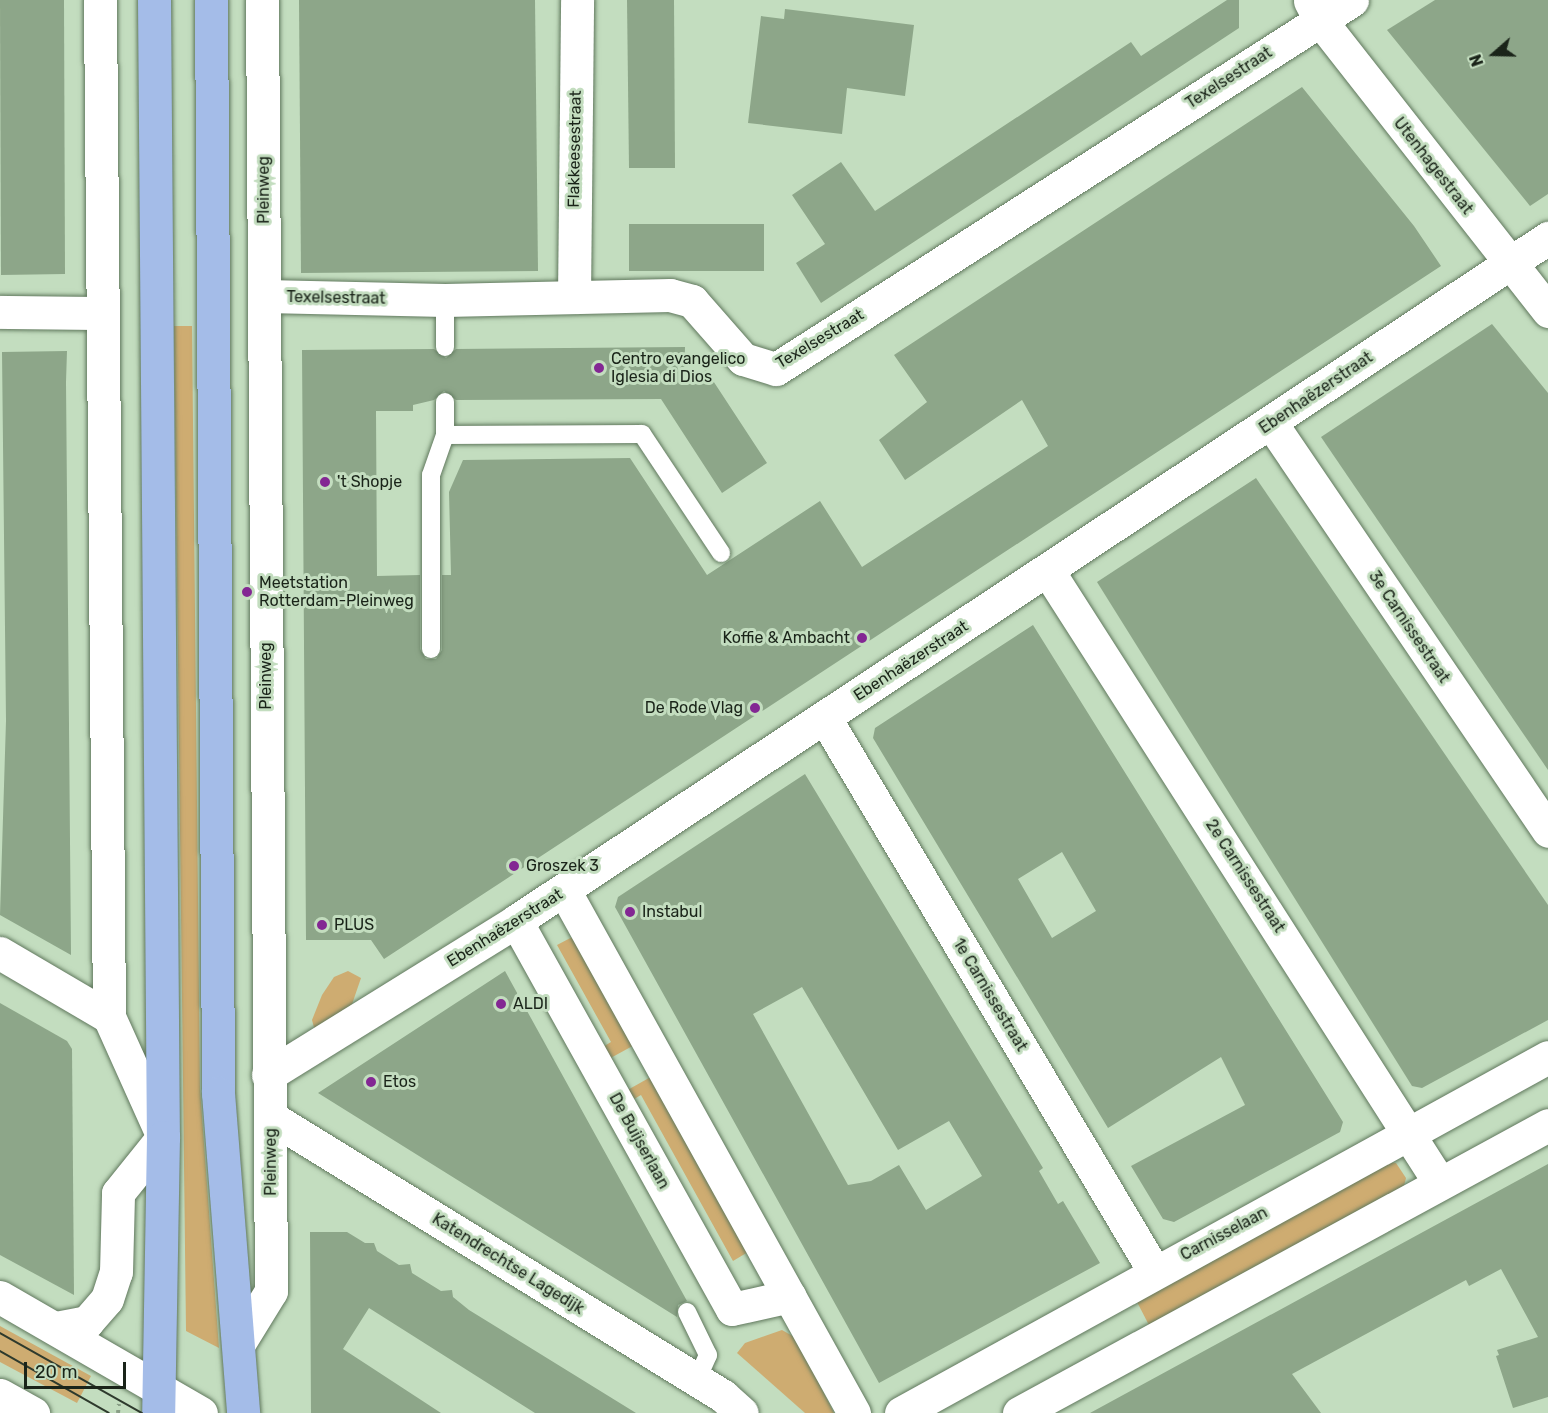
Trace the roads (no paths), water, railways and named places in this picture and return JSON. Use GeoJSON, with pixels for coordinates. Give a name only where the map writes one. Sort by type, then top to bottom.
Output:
{"type":"FeatureCollection","features":[{"type":"Feature","properties":{"kind":"main road"},"geometry":{"type":"LineString","coordinates":[[154,0],[162,1137],[159,1401]]}},
{"type":"Feature","properties":{"kind":"main road"},"geometry":{"type":"LineString","coordinates":[[211,0],[218,1093],[243,1413]]}},
{"type":"Feature","properties":{"kind":"street"},"geometry":{"type":"LineString","coordinates":[[56,1328],[87,1322],[107,1299],[116,1272],[118,1193],[162,1137],[109,1017],[100,0]]}},
{"type":"Feature","properties":{"kind":"street","name":"Pleinweg"},"geometry":{"type":"LineString","coordinates":[[239,1343],[271,1292],[272,1118],[268,1076],[262,0]]}},
{"type":"Feature","properties":{"kind":"street","name":"Flakkeesestraat"},"geometry":{"type":"LineString","coordinates":[[574,297],[577,0]]}},
{"type":"Feature","properties":{"kind":"street","name":"Texelsestraat"},"geometry":{"type":"LineString","coordinates":[[265,296],[445,300],[670,295],[692,301],[743,359],[776,369],[1314,10],[1352,0]]}},
{"type":"Feature","properties":{"kind":"street","name":"Utenhagestraat"},"geometry":{"type":"LineString","coordinates":[[1314,10],[1548,311]]}},
{"type":"Feature","properties":{"kind":"street","name":"Ebenhaëzerstraat"},"geometry":{"type":"LineString","coordinates":[[268,1076],[564,890],[1548,238]]}},
{"type":"Feature","properties":{"kind":"street"},"geometry":{"type":"LineString","coordinates":[[0,312],[101,313]]}},
{"type":"Feature","properties":{"kind":"street","name":"3e Carnissestraat"},"geometry":{"type":"LineString","coordinates":[[1271,423],[1548,831]]}},
{"type":"Feature","properties":{"kind":"street","name":"2e Carnissestraat"},"geometry":{"type":"LineString","coordinates":[[1048,571],[1411,1134],[1439,1182]]}},
{"type":"Feature","properties":{"kind":"street","name":"1e Carnissestraat"},"geometry":{"type":"LineString","coordinates":[[825,718],[1154,1271]]}},
{"type":"Feature","properties":{"kind":"street"},"geometry":{"type":"LineString","coordinates":[[564,890],[854,1413]]}},
{"type":"Feature","properties":{"kind":"street","name":"De Buijserlaan"},"geometry":{"type":"LineString","coordinates":[[516,921],[732,1309],[790,1296]]}},
{"type":"Feature","properties":{"kind":"street"},"geometry":{"type":"LineString","coordinates":[[0,953],[109,1017]]}},
{"type":"Feature","properties":{"kind":"street","name":"Carnisselaan"},"geometry":{"type":"LineString","coordinates":[[901,1413],[1154,1271],[1411,1134],[1548,1057]]}},
{"type":"Feature","properties":{"kind":"street","name":"Katendrechtse Lagedijk"},"geometry":{"type":"LineString","coordinates":[[272,1118],[697,1380],[742,1413]]}},
{"type":"Feature","properties":{"kind":"street"},"geometry":{"type":"LineString","coordinates":[[1018,1413],[1439,1182],[1548,1125]]}},
{"type":"Feature","properties":{"kind":"street"},"geometry":{"type":"LineString","coordinates":[[0,1297],[56,1328],[159,1401],[201,1413]]}},
{"type":"Feature","properties":{"kind":"street"},"geometry":{"type":"LineString","coordinates":[[0,1395],[33,1413]]}},
{"type":"Feature","properties":{"kind":"lane"},"geometry":{"type":"LineString","coordinates":[[445,300],[445,347]]}},
{"type":"Feature","properties":{"kind":"lane"},"geometry":{"type":"LineString","coordinates":[[431,649],[431,475],[445,435],[445,402]]}},
{"type":"Feature","properties":{"kind":"lane"},"geometry":{"type":"LineString","coordinates":[[445,435],[642,434],[721,553]]}},
{"type":"Feature","properties":{"kind":"lane"},"geometry":{"type":"LineString","coordinates":[[687,1312],[708,1355],[697,1380]]}},
{"type":"Feature","properties":{"kind":"tram line"},"geometry":{"type":"LineString","coordinates":[[0,1333],[142,1413]]}},
{"type":"Feature","properties":{"kind":"tram line"},"geometry":{"type":"LineString","coordinates":[[0,1351],[109,1413]]}},
{"type":"Feature","properties":{"kind":"place","name":"Centro evangelico Iglesia di Dios"},"geometry":{"type":"Point","coordinates":[599,368]}},
{"type":"Feature","properties":{"kind":"place","name":"'t Shopje"},"geometry":{"type":"Point","coordinates":[325,482]}},
{"type":"Feature","properties":{"kind":"place","name":"Meetstation Rotterdam-Pleinweg"},"geometry":{"type":"Point","coordinates":[247,592]}},
{"type":"Feature","properties":{"kind":"place","name":"Koffie & Ambacht"},"geometry":{"type":"Point","coordinates":[862,638]}},
{"type":"Feature","properties":{"kind":"place","name":"De Rode Vlag"},"geometry":{"type":"Point","coordinates":[755,708]}},
{"type":"Feature","properties":{"kind":"place","name":"Groszek 3"},"geometry":{"type":"Point","coordinates":[514,866]}},
{"type":"Feature","properties":{"kind":"place","name":"Instabul"},"geometry":{"type":"Point","coordinates":[630,912]}},
{"type":"Feature","properties":{"kind":"place","name":"PLUS"},"geometry":{"type":"Point","coordinates":[322,925]}},
{"type":"Feature","properties":{"kind":"place","name":"ALDI"},"geometry":{"type":"Point","coordinates":[501,1004]}},
{"type":"Feature","properties":{"kind":"place","name":"Etos"},"geometry":{"type":"Point","coordinates":[371,1082]}}]}
